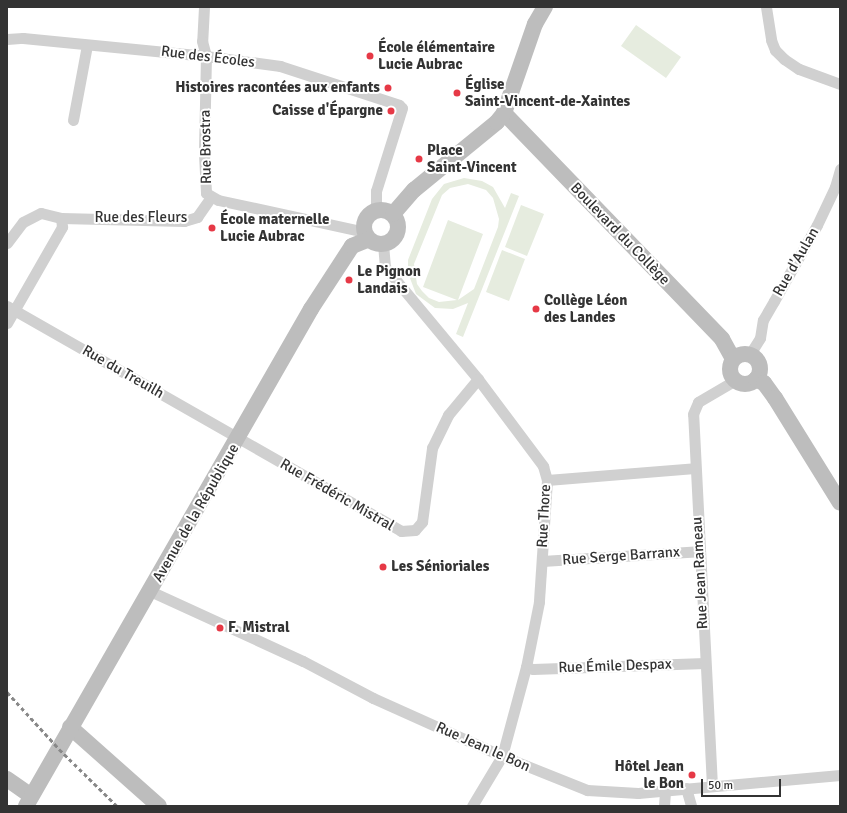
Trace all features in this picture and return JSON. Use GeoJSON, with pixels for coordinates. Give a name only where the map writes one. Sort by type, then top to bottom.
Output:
{"type":"FeatureCollection","features":[{"type":"Feature","properties":{"kind":"main road"},"geometry":{"type":"LineString","coordinates":[[393,214],[402,200],[479,139],[504,113],[535,24],[545,7]]}},
{"type":"Feature","properties":{"kind":"main road","name":"Boulevard du Collège"},"geometry":{"type":"LineString","coordinates":[[504,113],[722,339],[733,359]]}},
{"type":"Feature","properties":{"kind":"main road"},"geometry":{"type":"LineString","coordinates":[[385,210],[393,214],[399,224],[397,235],[372,238],[365,222],[376,211],[385,210]]}},
{"type":"Feature","properties":{"kind":"main road","name":"Avenue de la République"},"geometry":{"type":"LineString","coordinates":[[29,801],[135,613],[150,592],[238,439],[276,368],[344,256],[352,246],[372,238]]}},
{"type":"Feature","properties":{"kind":"main road"},"geometry":{"type":"LineString","coordinates":[[741,354],[750,354],[760,365],[756,379],[748,384],[734,381],[729,368],[733,359],[741,354]]}},
{"type":"Feature","properties":{"kind":"main road"},"geometry":{"type":"LineString","coordinates":[[756,379],[764,383],[771,393],[840,503]]}},
{"type":"Feature","properties":{"kind":"main road"},"geometry":{"type":"LineString","coordinates":[[70,726],[159,806]]}},
{"type":"Feature","properties":{"kind":"main road"},"geometry":{"type":"LineString","coordinates":[[7,779],[29,801]]}},
{"type":"Feature","properties":{"kind":"street","name":"Rue Brostra"},"geometry":{"type":"LineString","coordinates":[[204,7],[202,41],[206,56],[204,154],[206,193],[211,198],[372,238]]}},
{"type":"Feature","properties":{"kind":"street"},"geometry":{"type":"LineString","coordinates":[[766,7],[771,40],[775,50],[784,59],[799,69],[840,84]]}},
{"type":"Feature","properties":{"kind":"street","name":"Rue des Écoles"},"geometry":{"type":"LineString","coordinates":[[7,39],[206,56],[280,66],[400,105],[402,108],[376,191],[376,211]]}},
{"type":"Feature","properties":{"kind":"street"},"geometry":{"type":"LineString","coordinates":[[73,120],[87,45]]}},
{"type":"Feature","properties":{"kind":"street","name":"Rue d'Aulan"},"geometry":{"type":"LineString","coordinates":[[750,354],[760,338],[767,314],[838,188],[840,169]]}},
{"type":"Feature","properties":{"kind":"street","name":"Rue des Fleurs"},"geometry":{"type":"LineString","coordinates":[[7,243],[23,222],[31,216],[41,213],[61,218],[184,221],[197,217],[211,198]]}},
{"type":"Feature","properties":{"kind":"street"},"geometry":{"type":"LineString","coordinates":[[7,323],[11,308],[62,227],[61,218]]}},
{"type":"Feature","properties":{"kind":"street","name":"Rue Thore"},"geometry":{"type":"LineString","coordinates":[[372,238],[385,267],[478,379],[543,466],[547,480],[539,602],[526,666],[502,756],[472,806]]}},
{"type":"Feature","properties":{"kind":"street","name":"Rue du Treuilh"},"geometry":{"type":"LineString","coordinates":[[11,308],[238,439]]}},
{"type":"Feature","properties":{"kind":"street","name":"Rue Frédéric Mistral"},"geometry":{"type":"LineString","coordinates":[[238,439],[401,531],[415,530],[422,522],[432,448],[448,415],[478,379]]}},
{"type":"Feature","properties":{"kind":"street","name":"Rue Jean Rameau"},"geometry":{"type":"LineString","coordinates":[[712,786],[694,468],[693,414],[698,402],[734,381]]}},
{"type":"Feature","properties":{"kind":"street"},"geometry":{"type":"LineString","coordinates":[[547,480],[694,468]]}},
{"type":"Feature","properties":{"kind":"street","name":"Rue Serge Barranx"},"geometry":{"type":"LineString","coordinates":[[542,561],[699,551]]}},
{"type":"Feature","properties":{"kind":"street","name":"Rue Jean le Bon"},"geometry":{"type":"LineString","coordinates":[[150,592],[302,661],[372,698],[502,756],[587,790],[609,793],[665,790],[840,775]]}},
{"type":"Feature","properties":{"kind":"street","name":"Rue Émile Despax"},"geometry":{"type":"LineString","coordinates":[[526,666],[533,669],[705,663]]}},
{"type":"Feature","properties":{"kind":"street"},"geometry":{"type":"LineString","coordinates":[[686,788],[691,806]]}},
{"type":"Feature","properties":{"kind":"street"},"geometry":{"type":"LineString","coordinates":[[664,806],[665,790]]}},
{"type":"Feature","properties":{"kind":"shaded area"},"geometry":{"type":"Polygon","coordinates":[[[636,25],[681,57],[666,78],[621,46],[636,25]]]}},
{"type":"Feature","properties":{"kind":"shaded area"},"geometry":{"type":"Polygon","coordinates":[[[464,178],[482,181],[493,187],[505,208],[511,193],[519,196],[463,337],[456,334],[468,303],[453,309],[435,308],[416,294],[408,273],[408,260],[432,199],[444,184],[464,178]],[[468,184],[450,188],[442,195],[414,264],[417,284],[429,298],[439,302],[457,300],[423,287],[448,220],[483,234],[458,300],[474,289],[498,227],[499,219],[493,198],[486,190],[468,184]]]}},
{"type":"Feature","properties":{"kind":"shaded area"},"geometry":{"type":"Polygon","coordinates":[[[521,205],[544,214],[527,256],[505,247],[521,205]]]}},
{"type":"Feature","properties":{"kind":"shaded area"},"geometry":{"type":"Polygon","coordinates":[[[502,250],[525,259],[509,301],[486,292],[502,250]]]}},
{"type":"Feature","properties":{"kind":"railway"},"geometry":{"type":"LineString","coordinates":[[7,692],[59,749],[117,806]]}},
{"type":"Feature","properties":{"kind":"place","name":"École élémentaire Lucie Aubrac"},"geometry":{"type":"Point","coordinates":[370,56]}},
{"type":"Feature","properties":{"kind":"place","name":"Histoires racontées aux enfants"},"geometry":{"type":"Point","coordinates":[388,88]}},
{"type":"Feature","properties":{"kind":"place","name":"Église Saint-Vincent-de-Xaintes"},"geometry":{"type":"Point","coordinates":[457,93]}},
{"type":"Feature","properties":{"kind":"place","name":"Caisse d'Épargne"},"geometry":{"type":"Point","coordinates":[391,111]}},
{"type":"Feature","properties":{"kind":"place","name":"Place Saint-Vincent"},"geometry":{"type":"Point","coordinates":[419,159]}},
{"type":"Feature","properties":{"kind":"place","name":"École maternelle Lucie Aubrac"},"geometry":{"type":"Point","coordinates":[212,228]}},
{"type":"Feature","properties":{"kind":"place","name":"Le Pignon Landais"},"geometry":{"type":"Point","coordinates":[349,280]}},
{"type":"Feature","properties":{"kind":"place","name":"Collège Léon des Landes"},"geometry":{"type":"Point","coordinates":[536,309]}},
{"type":"Feature","properties":{"kind":"place","name":"Les Sénioriales"},"geometry":{"type":"Point","coordinates":[383,567]}},
{"type":"Feature","properties":{"kind":"place","name":"F. Mistral"},"geometry":{"type":"Point","coordinates":[220,628]}},
{"type":"Feature","properties":{"kind":"place","name":"Hôtel Jean le Bon"},"geometry":{"type":"Point","coordinates":[692,775]}}]}
